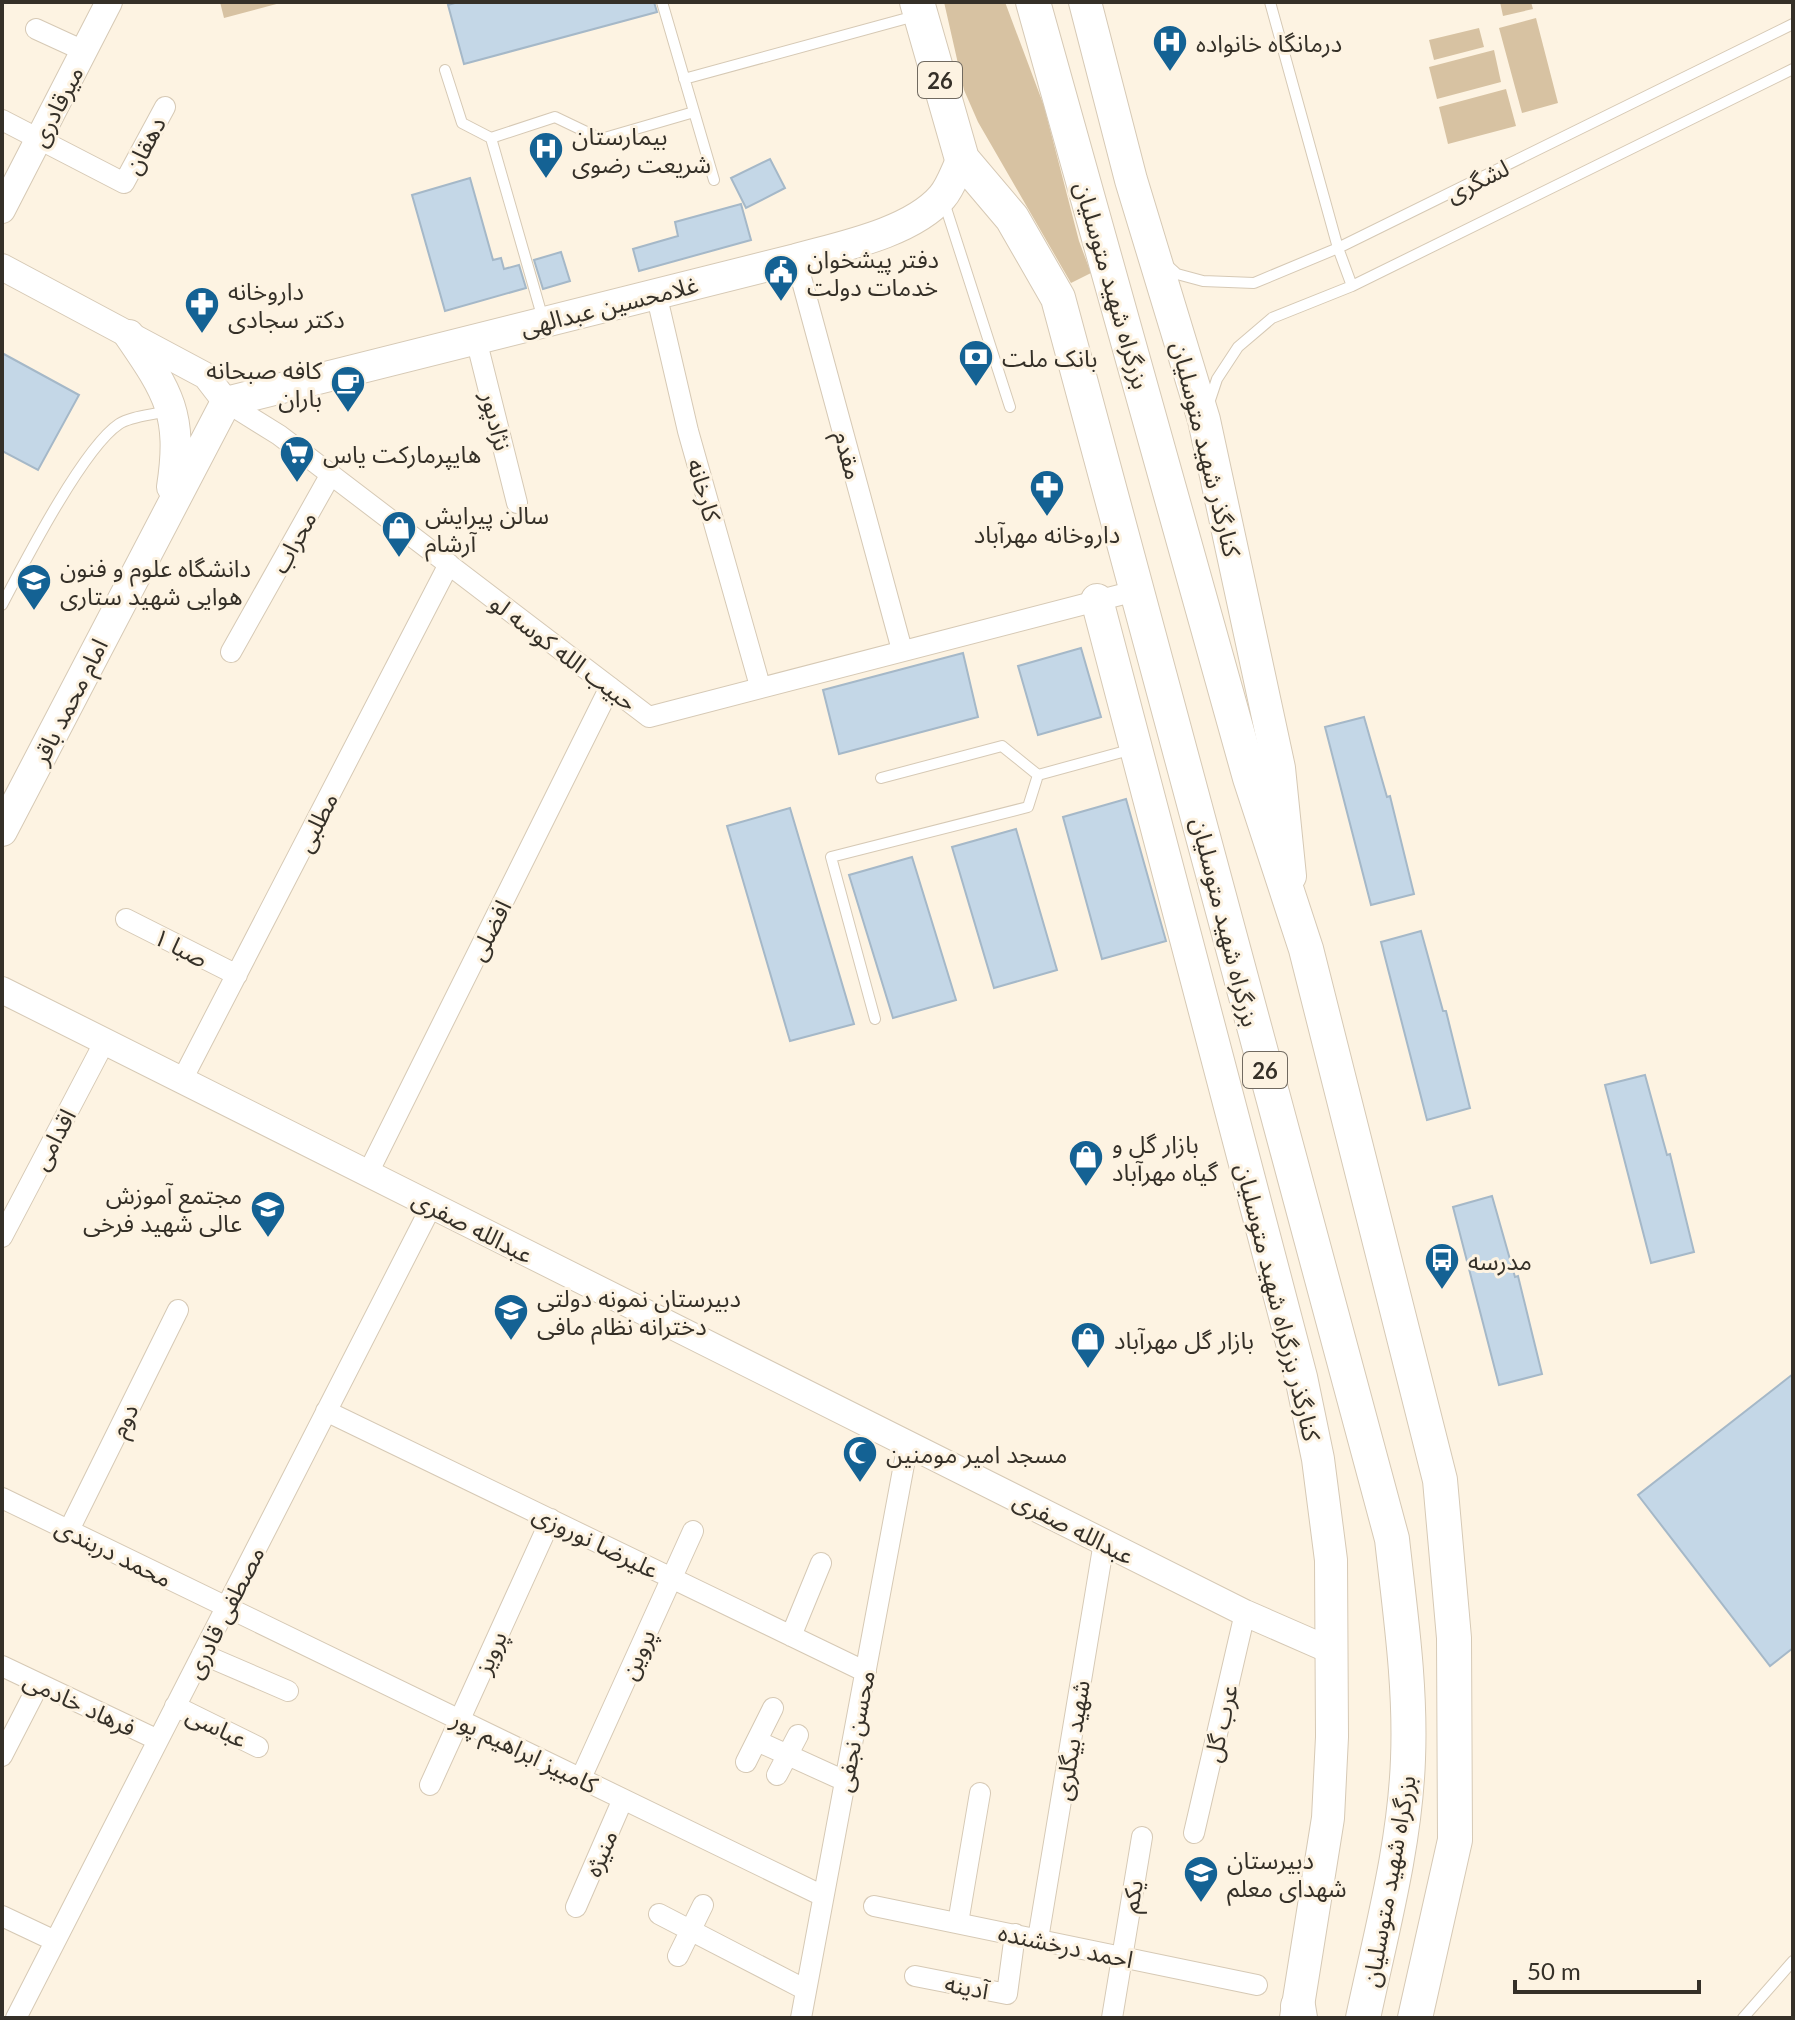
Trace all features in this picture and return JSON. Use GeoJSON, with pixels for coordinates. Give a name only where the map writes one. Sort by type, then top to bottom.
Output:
{"type":"FeatureCollection","features":[{"type":"Feature","properties":{"kind":"highway","name":"بزرگراه شهید متوسلیان"},"geometry":{"type":"LineString","coordinates":[[1033,2],[1250,778],[1293,903],[1440,1480],[1454,1638],[1455,1840],[1415,2018]]}},
{"type":"Feature","properties":{"kind":"highway","name":"بزرگراه شهید متوسلیان"},"geometry":{"type":"LineString","coordinates":[[919,8],[962,159],[1012,218],[1058,298],[1392,1539],[1407,1675],[1408,1760],[1395,1871],[1363,2018]]}},
{"type":"Feature","properties":{"kind":"main road","name":"کنارگذر شهید متوسلیان"},"geometry":{"type":"LineString","coordinates":[[1085,2],[1131,180],[1204,420],[1279,768],[1293,903]]}},
{"type":"Feature","properties":{"kind":"main road","name":"غلامحسین عبدالهی"},"geometry":{"type":"LineString","coordinates":[[226,402],[877,236],[920,214],[943,197],[962,159]]}},
{"type":"Feature","properties":{"kind":"main road"},"geometry":{"type":"LineString","coordinates":[[129,335],[162,382],[173,410],[179,446],[169,510]]}},
{"type":"Feature","properties":{"kind":"main road","name":"امام محمد باقر"},"geometry":{"type":"LineString","coordinates":[[2,831],[226,402]]}},
{"type":"Feature","properties":{"kind":"main road","name":"کنارگذر بزرگراه شهید متوسلیان"},"geometry":{"type":"LineString","coordinates":[[1097,600],[1307,1404],[1318,1459],[1331,1560],[1328,1818],[1298,2014]]}},
{"type":"Feature","properties":{"kind":"street","name":"میرقادری"},"geometry":{"type":"LineString","coordinates":[[2,210],[109,2]]}},
{"type":"Feature","properties":{"kind":"street"},"geometry":{"type":"LineString","coordinates":[[36,29],[84,51]]}},
{"type":"Feature","properties":{"kind":"street","name":"دهقان"},"geometry":{"type":"LineString","coordinates":[[39,138],[124,183],[165,107]]}},
{"type":"Feature","properties":{"kind":"street"},"geometry":{"type":"LineString","coordinates":[[2,120],[39,138]]}},
{"type":"Feature","properties":{"kind":"street","name":"مقدم"},"geometry":{"type":"LineString","coordinates":[[796,259],[902,650]]}},
{"type":"Feature","properties":{"kind":"street"},"geometry":{"type":"LineString","coordinates":[[2,267],[206,376],[226,402]]}},
{"type":"Feature","properties":{"kind":"street","name":"کارخانه"},"geometry":{"type":"LineString","coordinates":[[656,293],[688,431],[760,686]]}},
{"type":"Feature","properties":{"kind":"street","name":"نژادپور"},"geometry":{"type":"LineString","coordinates":[[476,339],[517,503]]}},
{"type":"Feature","properties":{"kind":"street","name":"حبیب الله کوسه لو"},"geometry":{"type":"LineString","coordinates":[[226,402],[279,435],[649,717],[1139,590]]}},
{"type":"Feature","properties":{"kind":"street","name":"محراب"},"geometry":{"type":"LineString","coordinates":[[231,652],[331,474]]}},
{"type":"Feature","properties":{"kind":"street","name":"مطلبی"},"geometry":{"type":"LineString","coordinates":[[182,1080],[449,564]]}},
{"type":"Feature","properties":{"kind":"street","name":"افضلی"},"geometry":{"type":"LineString","coordinates":[[368,1173],[610,687]]}},
{"type":"Feature","properties":{"kind":"street","name":"صبا ۱"},"geometry":{"type":"LineString","coordinates":[[126,919],[237,975]]}},
{"type":"Feature","properties":{"kind":"street","name":"عبدالله صفری"},"geometry":{"type":"LineString","coordinates":[[2,990],[1245,1613],[1332,1651]]}},
{"type":"Feature","properties":{"kind":"street","name":"اقدامی"},"geometry":{"type":"LineString","coordinates":[[2,1237],[105,1041]]}},
{"type":"Feature","properties":{"kind":"street","name":"مصطفی قادری"},"geometry":{"type":"LineString","coordinates":[[16,2018],[432,1205]]}},
{"type":"Feature","properties":{"kind":"street","name":"دوم"},"geometry":{"type":"LineString","coordinates":[[69,1530],[178,1310]]}},
{"type":"Feature","properties":{"kind":"street","name":"علیرضا نوروزی"},"geometry":{"type":"LineString","coordinates":[[326,1411],[866,1672]]}},
{"type":"Feature","properties":{"kind":"street","name":"محسن نجفی"},"geometry":{"type":"LineString","coordinates":[[801,2018],[908,1443]]}},
{"type":"Feature","properties":{"kind":"street","name":"محمد دربندی"},"geometry":{"type":"LineString","coordinates":[[2,1498],[226,1606]]}},
{"type":"Feature","properties":{"kind":"street","name":"پرویز"},"geometry":{"type":"LineString","coordinates":[[430,1785],[551,1519]]}},
{"type":"Feature","properties":{"kind":"street","name":"پروین"},"geometry":{"type":"LineString","coordinates":[[581,1778],[693,1531]]}},
{"type":"Feature","properties":{"kind":"street","name":"شهید بیگلری"},"geometry":{"type":"LineString","coordinates":[[1038,1939],[1104,1542]]}},
{"type":"Feature","properties":{"kind":"street"},"geometry":{"type":"LineString","coordinates":[[791,1636],[821,1563]]}},
{"type":"Feature","properties":{"kind":"street","name":"کامبیز ابراهیم پور"},"geometry":{"type":"LineString","coordinates":[[226,1606],[823,1896]]}},
{"type":"Feature","properties":{"kind":"street","name":"عرب گل"},"geometry":{"type":"LineString","coordinates":[[1194,1833],[1245,1613]]}},
{"type":"Feature","properties":{"kind":"street"},"geometry":{"type":"LineString","coordinates":[[202,1654],[288,1691]]}},
{"type":"Feature","properties":{"kind":"street","name":"فرهاد خادمی"},"geometry":{"type":"LineString","coordinates":[[2,1666],[158,1740]]}},
{"type":"Feature","properties":{"kind":"street"},"geometry":{"type":"LineString","coordinates":[[2,1756],[39,1684]]}},
{"type":"Feature","properties":{"kind":"street","name":"عباسی"},"geometry":{"type":"LineString","coordinates":[[175,1706],[258,1747]]}},
{"type":"Feature","properties":{"kind":"street"},"geometry":{"type":"LineString","coordinates":[[746,1762],[773,1708]]}},
{"type":"Feature","properties":{"kind":"street"},"geometry":{"type":"LineString","coordinates":[[777,1775],[798,1735]]}},
{"type":"Feature","properties":{"kind":"street"},"geometry":{"type":"LineString","coordinates":[[757,1741],[845,1781]]}},
{"type":"Feature","properties":{"kind":"street"},"geometry":{"type":"LineString","coordinates":[[958,1923],[980,1793]]}},
{"type":"Feature","properties":{"kind":"street","name":"منیژه"},"geometry":{"type":"LineString","coordinates":[[576,1907],[623,1799]]}},
{"type":"Feature","properties":{"kind":"street","name":"یکم"},"geometry":{"type":"LineString","coordinates":[[1121,1956],[1142,1837]]}},
{"type":"Feature","properties":{"kind":"street"},"geometry":{"type":"LineString","coordinates":[[678,1956],[703,1905]]}},
{"type":"Feature","properties":{"kind":"street","name":"احمد درخشنده"},"geometry":{"type":"LineString","coordinates":[[874,1906],[1257,1985]]}},
{"type":"Feature","properties":{"kind":"street"},"geometry":{"type":"LineString","coordinates":[[659,1914],[806,1990]]}},
{"type":"Feature","properties":{"kind":"street"},"geometry":{"type":"LineString","coordinates":[[2,1916],[55,1941]]}},
{"type":"Feature","properties":{"kind":"street","name":"آدینه"},"geometry":{"type":"LineString","coordinates":[[915,1976],[1007,1994],[1015,1934]]}},
{"type":"Feature","properties":{"kind":"street"},"geometry":{"type":"LineString","coordinates":[[1112,2018],[1121,1956]]}},
{"type":"Feature","properties":{"kind":"lane"},"geometry":{"type":"LineString","coordinates":[[662,2],[714,180]]}},
{"type":"Feature","properties":{"kind":"lane"},"geometry":{"type":"LineString","coordinates":[[1270,2],[1338,248],[1352,286]]}},
{"type":"Feature","properties":{"kind":"lane"},"geometry":{"type":"LineString","coordinates":[[684,79],[919,8]]}},
{"type":"Feature","properties":{"kind":"lane","name":"لشگری"},"geometry":{"type":"LineString","coordinates":[[1156,255],[1177,274],[1203,281],[1254,283],[1338,248],[1793,24]]}},
{"type":"Feature","properties":{"kind":"lane","name":"لشگری"},"geometry":{"type":"LineString","coordinates":[[1204,420],[1217,379],[1238,347],[1272,318],[1352,286],[1793,69]]}},
{"type":"Feature","properties":{"kind":"lane"},"geometry":{"type":"LineString","coordinates":[[445,70],[462,123],[491,138],[555,117],[601,139],[694,112]]}},
{"type":"Feature","properties":{"kind":"lane"},"geometry":{"type":"LineString","coordinates":[[491,138],[544,321]]}},
{"type":"Feature","properties":{"kind":"lane"},"geometry":{"type":"LineString","coordinates":[[943,197],[1010,407]]}},
{"type":"Feature","properties":{"kind":"lane"},"geometry":{"type":"LineString","coordinates":[[2,605],[28,554],[99,443],[121,422],[173,410]]}},
{"type":"Feature","properties":{"kind":"lane"},"geometry":{"type":"LineString","coordinates":[[881,778],[1002,746],[1038,775]]}},
{"type":"Feature","properties":{"kind":"lane"},"geometry":{"type":"LineString","coordinates":[[1038,775],[1135,748]]}},
{"type":"Feature","properties":{"kind":"lane"},"geometry":{"type":"LineString","coordinates":[[875,1019],[831,857],[1028,807],[1038,775]]}},
{"type":"Feature","properties":{"kind":"lane"},"geometry":{"type":"LineString","coordinates":[[1743,2018],[1793,1961]]}},
{"type":"Feature","properties":{"kind":"shaded area"},"geometry":{"type":"Polygon","coordinates":[[[220,2],[284,2],[224,18],[220,2]]]}},
{"type":"Feature","properties":{"kind":"shaded area"},"geometry":{"type":"Polygon","coordinates":[[[944,2],[1005,2],[1044,106],[1079,241],[1091,273],[1071,283],[978,122],[964,90],[944,2]]]}},
{"type":"Feature","properties":{"kind":"shaded area"},"geometry":{"type":"Polygon","coordinates":[[[1500,2],[1531,2],[1533,9],[1503,16],[1500,2]]]}},
{"type":"Feature","properties":{"kind":"shaded area"},"geometry":{"type":"Polygon","coordinates":[[[1536,18],[1558,103],[1522,113],[1499,28],[1536,18]]]}},
{"type":"Feature","properties":{"kind":"shaded area"},"geometry":{"type":"Polygon","coordinates":[[[1479,28],[1484,47],[1434,60],[1429,40],[1479,28]]]}},
{"type":"Feature","properties":{"kind":"shaded area"},"geometry":{"type":"Polygon","coordinates":[[[1494,50],[1501,82],[1437,99],[1429,67],[1494,50]]]}},
{"type":"Feature","properties":{"kind":"shaded area"},"geometry":{"type":"Polygon","coordinates":[[[1506,89],[1516,126],[1448,144],[1439,107],[1506,89]]]}},
{"type":"Feature","properties":{"kind":"building"},"geometry":{"type":"Polygon","coordinates":[[[458,2],[654,2],[657,12],[464,64],[448,5],[458,2]]]}},
{"type":"Feature","properties":{"kind":"building"},"geometry":{"type":"Polygon","coordinates":[[[770,159],[785,188],[746,208],[731,178],[770,159]]]}},
{"type":"Feature","properties":{"kind":"building"},"geometry":{"type":"Polygon","coordinates":[[[470,178],[493,260],[501,258],[504,269],[519,265],[526,288],[445,311],[412,195],[470,178]]]}},
{"type":"Feature","properties":{"kind":"building"},"geometry":{"type":"Polygon","coordinates":[[[741,204],[751,240],[639,271],[633,249],[678,236],[675,222],[741,204]]]}},
{"type":"Feature","properties":{"kind":"building"},"geometry":{"type":"Polygon","coordinates":[[[561,252],[570,281],[543,289],[534,260],[561,252]]]}},
{"type":"Feature","properties":{"kind":"building"},"geometry":{"type":"Polygon","coordinates":[[[2,353],[79,395],[38,470],[2,451],[2,353]]]}},
{"type":"Feature","properties":{"kind":"building"},"geometry":{"type":"Polygon","coordinates":[[[1081,648],[1101,717],[1038,735],[1018,666],[1081,648]]]}},
{"type":"Feature","properties":{"kind":"building"},"geometry":{"type":"Polygon","coordinates":[[[963,653],[978,717],[839,754],[823,690],[963,653]]]}},
{"type":"Feature","properties":{"kind":"building"},"geometry":{"type":"Polygon","coordinates":[[[1364,717],[1387,797],[1390,796],[1414,894],[1371,905],[1325,727],[1364,717]]]}},
{"type":"Feature","properties":{"kind":"building"},"geometry":{"type":"Polygon","coordinates":[[[1126,799],[1166,941],[1102,959],[1063,817],[1126,799]]]}},
{"type":"Feature","properties":{"kind":"building"},"geometry":{"type":"Polygon","coordinates":[[[790,808],[854,1024],[790,1041],[727,826],[790,808]]]}},
{"type":"Feature","properties":{"kind":"building"},"geometry":{"type":"Polygon","coordinates":[[[1016,829],[1057,970],[994,988],[952,847],[1016,829]]]}},
{"type":"Feature","properties":{"kind":"building"},"geometry":{"type":"Polygon","coordinates":[[[912,857],[956,1000],[893,1018],[849,875],[912,857]]]}},
{"type":"Feature","properties":{"kind":"building"},"geometry":{"type":"Polygon","coordinates":[[[1421,931],[1443,1011],[1446,1011],[1470,1108],[1427,1120],[1381,942],[1421,931]]]}},
{"type":"Feature","properties":{"kind":"building"},"geometry":{"type":"Polygon","coordinates":[[[1645,1075],[1667,1155],[1670,1154],[1694,1252],[1651,1263],[1605,1085],[1645,1075]]]}},
{"type":"Feature","properties":{"kind":"building"},"geometry":{"type":"Polygon","coordinates":[[[1492,1196],[1515,1277],[1518,1276],[1542,1374],[1499,1385],[1453,1207],[1492,1196]]]}},
{"type":"Feature","properties":{"kind":"building"},"geometry":{"type":"Polygon","coordinates":[[[1793,1374],[1793,1648],[1770,1666],[1638,1495],[1793,1374]]]}},
{"type":"Feature","properties":{"kind":"place","name":"درمانگاه خانواده"},"geometry":{"type":"Point","coordinates":[1170,73]}},
{"type":"Feature","properties":{"kind":"place","name":"بیمارستان شریعت رضوی"},"geometry":{"type":"Point","coordinates":[546,180]}},
{"type":"Feature","properties":{"kind":"place","name":"دفتر پیشخوان خدمات دولت"},"geometry":{"type":"Point","coordinates":[781,303]}},
{"type":"Feature","properties":{"kind":"place","name":"داروخانه دکتر سجادی"},"geometry":{"type":"Point","coordinates":[202,335]}},
{"type":"Feature","properties":{"kind":"place","name":"بانک ملت"},"geometry":{"type":"Point","coordinates":[976,388]}},
{"type":"Feature","properties":{"kind":"place","name":"کافه صبحانه باران"},"geometry":{"type":"Point","coordinates":[348,414]}},
{"type":"Feature","properties":{"kind":"place","name":"هایپرمارکت یاس"},"geometry":{"type":"Point","coordinates":[297,484]}},
{"type":"Feature","properties":{"kind":"place","name":"داروخانه مهرآباد"},"geometry":{"type":"Point","coordinates":[1047,518]}},
{"type":"Feature","properties":{"kind":"place","name":"سالن پیرایش آرشام"},"geometry":{"type":"Point","coordinates":[399,559]}},
{"type":"Feature","properties":{"kind":"place","name":"دانشگاه علوم و فنون هوایی شهید ستاری"},"geometry":{"type":"Point","coordinates":[34,612]}},
{"type":"Feature","properties":{"kind":"place","name":"بازار گل و گیاه مهرآباد"},"geometry":{"type":"Point","coordinates":[1086,1188]}},
{"type":"Feature","properties":{"kind":"place","name":"مجتمع آموزش عالی شهید فرخی"},"geometry":{"type":"Point","coordinates":[268,1239]}},
{"type":"Feature","properties":{"kind":"place","name":"مدرسه"},"geometry":{"type":"Point","coordinates":[1442,1291]}},
{"type":"Feature","properties":{"kind":"place","name":"دبیرستان نمونه دولتی دخترانه نظام مافی"},"geometry":{"type":"Point","coordinates":[511,1342]}},
{"type":"Feature","properties":{"kind":"place","name":"بازار گل مهرآباد"},"geometry":{"type":"Point","coordinates":[1088,1370]}},
{"type":"Feature","properties":{"kind":"place","name":"مسجد امیر مومنین"},"geometry":{"type":"Point","coordinates":[860,1484]}},
{"type":"Feature","properties":{"kind":"place","name":"دبیرستان شهدای معلم"},"geometry":{"type":"Point","coordinates":[1201,1904]}}]}
